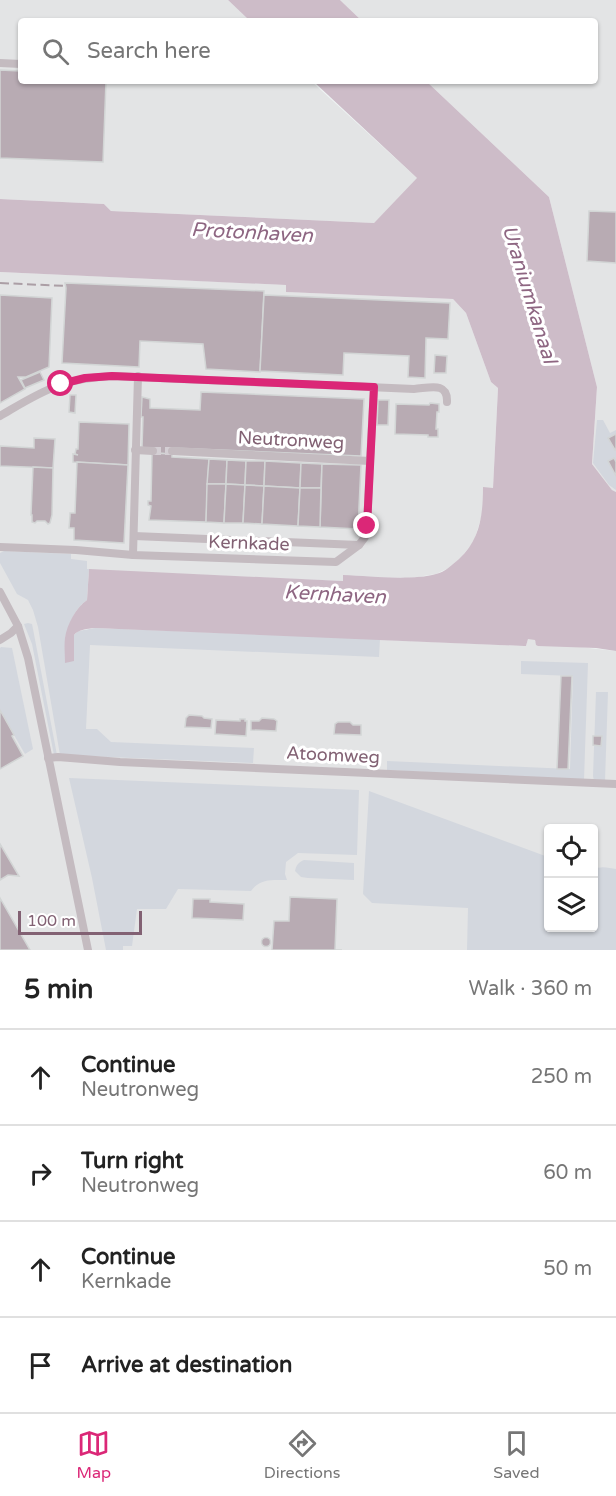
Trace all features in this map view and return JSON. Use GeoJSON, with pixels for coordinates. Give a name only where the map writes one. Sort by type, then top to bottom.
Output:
{"type":"FeatureCollection","features":[{"type":"Feature","properties":{"kind":"street"},"geometry":{"type":"LineString","coordinates":[[0,63],[18,64]]}},
{"type":"Feature","properties":{"kind":"street"},"geometry":{"type":"LineString","coordinates":[[0,416],[61,384],[85,378],[112,376],[414,389],[439,387],[447,394],[447,402]]}},
{"type":"Feature","properties":{"kind":"street"},"geometry":{"type":"LineString","coordinates":[[133,555],[138,376]]}},
{"type":"Feature","properties":{"kind":"street"},"geometry":{"type":"LineString","coordinates":[[359,545],[367,526],[374,387]]}},
{"type":"Feature","properties":{"kind":"street"},"geometry":{"type":"LineString","coordinates":[[135,450],[153,451]]}},
{"type":"Feature","properties":{"kind":"street","name":"Neutronweg"},"geometry":{"type":"LineString","coordinates":[[172,451],[370,461]]}},
{"type":"Feature","properties":{"kind":"street","name":"Kernkade"},"geometry":{"type":"LineString","coordinates":[[134,536],[359,545]]}},
{"type":"Feature","properties":{"kind":"street","name":"Kernkade"},"geometry":{"type":"LineString","coordinates":[[0,548],[336,562],[359,545]]}},
{"type":"Feature","properties":{"kind":"street"},"geometry":{"type":"LineString","coordinates":[[0,592],[18,626],[28,658],[88,950]]}},
{"type":"Feature","properties":{"kind":"street"},"geometry":{"type":"LineString","coordinates":[[0,640],[18,626]]}},
{"type":"Feature","properties":{"kind":"street","name":"Atoomweg"},"geometry":{"type":"LineString","coordinates":[[48,758],[616,784]]}},
{"type":"Feature","properties":{"kind":"shaded area"},"geometry":{"type":"Polygon","coordinates":[[[0,0],[228,0],[247,18],[18,18],[18,84],[314,84],[417,178],[374,223],[111,211],[104,204],[0,199],[0,0]]]}},
{"type":"Feature","properties":{"kind":"shaded area"},"geometry":{"type":"Polygon","coordinates":[[[340,0],[616,0],[616,492],[592,464],[597,387],[549,197],[429,84],[598,84],[598,18],[359,18],[340,0]]]}},
{"type":"Feature","properties":{"kind":"shaded area"},"geometry":{"type":"Polygon","coordinates":[[[0,272],[287,285],[287,292],[453,299],[466,313],[491,382],[498,388],[493,488],[484,488],[483,512],[474,541],[451,567],[436,574],[411,578],[343,576],[343,581],[89,570],[74,635],[117,628],[524,646],[528,639],[533,639],[535,642],[616,651],[616,950],[0,950],[0,272]]]}},
{"type":"Feature","properties":{"kind":"shaded area"},"geometry":{"type":"Polygon","coordinates":[[[597,420],[603,420],[610,433],[616,430],[616,490],[609,485],[593,463],[597,420]]]}},
{"type":"Feature","properties":{"kind":"shaded area"},"geometry":{"type":"Polygon","coordinates":[[[4,551],[71,554],[71,559],[87,561],[87,569],[89,569],[87,600],[75,612],[65,639],[74,661],[74,635],[78,631],[95,628],[380,639],[379,657],[90,645],[86,729],[97,729],[111,742],[254,748],[253,763],[60,755],[38,627],[28,600],[17,594],[0,563],[0,553],[4,551]]]}},
{"type":"Feature","properties":{"kind":"shaded area"},"geometry":{"type":"Polygon","coordinates":[[[24,624],[32,624],[57,755],[54,755],[32,644],[24,624]]]}},
{"type":"Feature","properties":{"kind":"shaded area"},"geometry":{"type":"Polygon","coordinates":[[[1,647],[12,648],[33,749],[25,754],[0,711],[1,647]]]}},
{"type":"Feature","properties":{"kind":"shaded area"},"geometry":{"type":"Polygon","coordinates":[[[521,661],[588,663],[584,780],[387,770],[387,761],[570,769],[573,676],[521,674],[521,661]]]}},
{"type":"Feature","properties":{"kind":"shaded area"},"geometry":{"type":"Polygon","coordinates":[[[596,692],[608,692],[605,781],[594,781],[593,776],[596,692]]]}},
{"type":"Feature","properties":{"kind":"shaded area"},"geometry":{"type":"Polygon","coordinates":[[[69,778],[359,790],[357,855],[298,853],[286,862],[287,880],[263,882],[251,891],[178,889],[166,909],[137,909],[132,946],[123,946],[123,950],[106,950],[69,778]]]}},
{"type":"Feature","properties":{"kind":"shaded area"},"geometry":{"type":"Polygon","coordinates":[[[369,791],[544,856],[544,932],[598,932],[598,868],[616,869],[616,950],[467,950],[468,908],[372,903],[363,894],[369,791]]]}},
{"type":"Feature","properties":{"kind":"shaded area"},"geometry":{"type":"Polygon","coordinates":[[[304,860],[354,863],[354,880],[301,877],[295,871],[298,864],[304,860]]]}},
{"type":"Feature","properties":{"kind":"water"},"geometry":{"type":"Polygon","coordinates":[[[228,0],[340,0],[359,18],[247,18],[228,0]]]}},
{"type":"Feature","properties":{"kind":"water"},"geometry":{"type":"Polygon","coordinates":[[[316,84],[429,84],[549,197],[597,387],[592,464],[616,492],[616,651],[538,646],[535,640],[528,639],[524,646],[95,628],[81,630],[74,635],[74,661],[65,663],[66,633],[76,612],[87,600],[89,569],[343,581],[343,575],[415,577],[442,572],[459,559],[472,544],[481,517],[483,487],[493,488],[498,388],[491,382],[466,313],[453,299],[286,292],[286,285],[0,272],[0,199],[104,204],[111,211],[374,223],[417,178],[316,84]]]}},
{"type":"Feature","properties":{"kind":"building"},"geometry":{"type":"Polygon","coordinates":[[[0,70],[18,71],[18,84],[106,84],[103,162],[0,158],[0,70]]]}},
{"type":"Feature","properties":{"kind":"building"},"geometry":{"type":"Polygon","coordinates":[[[589,211],[616,212],[616,263],[587,261],[589,211]]]}},
{"type":"Feature","properties":{"kind":"building"},"geometry":{"type":"Polygon","coordinates":[[[65,283],[264,291],[260,372],[206,369],[203,344],[140,341],[139,367],[62,363],[65,283]]]}},
{"type":"Feature","properties":{"kind":"building"},"geometry":{"type":"Polygon","coordinates":[[[0,295],[52,298],[49,367],[26,377],[18,377],[25,389],[0,403],[0,295]]]}},
{"type":"Feature","properties":{"kind":"building"},"geometry":{"type":"Polygon","coordinates":[[[264,295],[450,303],[448,339],[426,338],[425,378],[408,377],[409,356],[344,353],[343,375],[260,371],[264,295]]]}},
{"type":"Feature","properties":{"kind":"building"},"geometry":{"type":"Polygon","coordinates":[[[435,355],[447,356],[446,373],[434,373],[435,355]]]}},
{"type":"Feature","properties":{"kind":"building"},"geometry":{"type":"Polygon","coordinates":[[[40,372],[44,380],[25,388],[21,380],[40,372]]]}},
{"type":"Feature","properties":{"kind":"building"},"geometry":{"type":"Polygon","coordinates":[[[201,392],[364,399],[361,456],[172,448],[172,454],[153,453],[142,447],[142,397],[150,399],[150,408],[200,410],[201,392]]]}},
{"type":"Feature","properties":{"kind":"building"},"geometry":{"type":"Polygon","coordinates":[[[70,395],[76,395],[75,413],[69,412],[70,395]]]}},
{"type":"Feature","properties":{"kind":"building"},"geometry":{"type":"Polygon","coordinates":[[[378,400],[389,400],[388,425],[377,425],[378,400]]]}},
{"type":"Feature","properties":{"kind":"building"},"geometry":{"type":"Polygon","coordinates":[[[430,403],[439,404],[436,429],[438,429],[438,437],[395,434],[396,404],[429,405],[430,403]]]}},
{"type":"Feature","properties":{"kind":"building"},"geometry":{"type":"Polygon","coordinates":[[[79,422],[129,424],[128,465],[73,462],[73,454],[78,455],[75,454],[78,449],[79,422]]]}},
{"type":"Feature","properties":{"kind":"building"},"geometry":{"type":"Polygon","coordinates":[[[616,434],[616,449],[615,450],[608,438],[616,434]]]}},
{"type":"Feature","properties":{"kind":"building"},"geometry":{"type":"Polygon","coordinates":[[[34,438],[55,439],[53,468],[0,466],[0,446],[34,448],[34,438]]]}},
{"type":"Feature","properties":{"kind":"building"},"geometry":{"type":"Polygon","coordinates":[[[152,453],[172,454],[172,457],[209,459],[206,522],[149,520],[151,506],[148,505],[148,501],[151,501],[152,453]]]}},
{"type":"Feature","properties":{"kind":"building"},"geometry":{"type":"Polygon","coordinates":[[[614,458],[616,462],[616,476],[608,461],[614,458]]]}},
{"type":"Feature","properties":{"kind":"building"},"geometry":{"type":"Polygon","coordinates":[[[209,459],[227,460],[226,484],[207,484],[209,459]]]}},
{"type":"Feature","properties":{"kind":"building"},"geometry":{"type":"Polygon","coordinates":[[[227,460],[246,461],[245,485],[226,484],[227,460]]]}},
{"type":"Feature","properties":{"kind":"building"},"geometry":{"type":"Polygon","coordinates":[[[246,461],[265,461],[264,486],[245,485],[246,461]]]}},
{"type":"Feature","properties":{"kind":"building"},"geometry":{"type":"Polygon","coordinates":[[[265,461],[301,463],[300,488],[264,486],[265,461]]]}},
{"type":"Feature","properties":{"kind":"building"},"geometry":{"type":"Polygon","coordinates":[[[77,462],[128,465],[124,543],[74,540],[74,528],[69,528],[70,513],[75,513],[77,462]]]}},
{"type":"Feature","properties":{"kind":"building"},"geometry":{"type":"Polygon","coordinates":[[[301,463],[322,464],[321,488],[300,488],[301,463]]]}},
{"type":"Feature","properties":{"kind":"building"},"geometry":{"type":"Polygon","coordinates":[[[322,464],[361,465],[358,529],[320,527],[322,464]]]}},
{"type":"Feature","properties":{"kind":"building"},"geometry":{"type":"Polygon","coordinates":[[[33,467],[53,468],[52,515],[48,524],[45,521],[32,522],[33,467]]]}},
{"type":"Feature","properties":{"kind":"building"},"geometry":{"type":"Polygon","coordinates":[[[207,484],[226,484],[224,523],[206,522],[207,484]]]}},
{"type":"Feature","properties":{"kind":"building"},"geometry":{"type":"Polygon","coordinates":[[[226,484],[245,485],[243,523],[224,523],[226,484]]]}},
{"type":"Feature","properties":{"kind":"building"},"geometry":{"type":"Polygon","coordinates":[[[245,485],[264,486],[262,524],[243,523],[245,485]]]}},
{"type":"Feature","properties":{"kind":"building"},"geometry":{"type":"Polygon","coordinates":[[[264,486],[300,488],[298,526],[262,524],[264,486]]]}},
{"type":"Feature","properties":{"kind":"building"},"geometry":{"type":"Polygon","coordinates":[[[300,488],[321,488],[320,527],[298,526],[300,488]]]}},
{"type":"Feature","properties":{"kind":"building"},"geometry":{"type":"Polygon","coordinates":[[[561,676],[572,676],[568,769],[557,769],[561,676]]]}},
{"type":"Feature","properties":{"kind":"building"},"geometry":{"type":"Polygon","coordinates":[[[0,710],[23,756],[0,769],[0,710]]]}},
{"type":"Feature","properties":{"kind":"building"},"geometry":{"type":"Polygon","coordinates":[[[189,715],[212,719],[211,728],[185,727],[186,718],[189,715]]]}},
{"type":"Feature","properties":{"kind":"building"},"geometry":{"type":"Polygon","coordinates":[[[262,718],[277,721],[276,731],[251,730],[251,721],[259,721],[262,718]]]}},
{"type":"Feature","properties":{"kind":"building"},"geometry":{"type":"Polygon","coordinates":[[[240,719],[247,721],[246,736],[215,734],[216,720],[240,721],[240,719]]]}},
{"type":"Feature","properties":{"kind":"building"},"geometry":{"type":"Polygon","coordinates":[[[338,722],[361,725],[361,735],[334,734],[335,724],[338,722]]]}},
{"type":"Feature","properties":{"kind":"building"},"geometry":{"type":"Polygon","coordinates":[[[593,736],[602,736],[601,746],[593,745],[593,736]]]}},
{"type":"Feature","properties":{"kind":"building"},"geometry":{"type":"Polygon","coordinates":[[[0,844],[19,876],[8,875],[0,880],[0,844]]]}},
{"type":"Feature","properties":{"kind":"building"},"geometry":{"type":"Polygon","coordinates":[[[290,897],[337,899],[335,950],[272,950],[274,921],[289,921],[290,897]]]}},
{"type":"Feature","properties":{"kind":"building"},"geometry":{"type":"Polygon","coordinates":[[[0,898],[30,950],[0,950],[0,898]]]}},
{"type":"Feature","properties":{"kind":"building"},"geometry":{"type":"Polygon","coordinates":[[[193,899],[244,904],[243,920],[192,918],[193,899]]]}},
{"type":"Feature","properties":{"kind":"building"},"geometry":{"type":"Polygon","coordinates":[[[266,937],[271,942],[266,947],[261,942],[266,937]]]}},
{"type":"Feature","properties":{"kind":"tunnel"},"geometry":{"type":"LineString","coordinates":[[153,451],[172,451]]}},
{"type":"Feature","properties":{"kind":"railway"},"geometry":{"type":"LineString","coordinates":[[0,283],[66,286]]}},
{"type":"Feature","properties":{"kind":"route"},"geometry":{"type":"LineString","coordinates":[[61,384],[85,378],[138,376],[374,387],[367,526]]}},
{"type":"Feature","properties":{"kind":"water label","name":"Protonhaven"},"geometry":{"type":"Point","coordinates":[252,232]}},
{"type":"Feature","properties":{"kind":"water label","name":"Uraniumkanaal"},"geometry":{"type":"Point","coordinates":[530,294]}},
{"type":"Feature","properties":{"kind":"water label","name":"Kernhaven"},"geometry":{"type":"Point","coordinates":[335,594]}}]}
